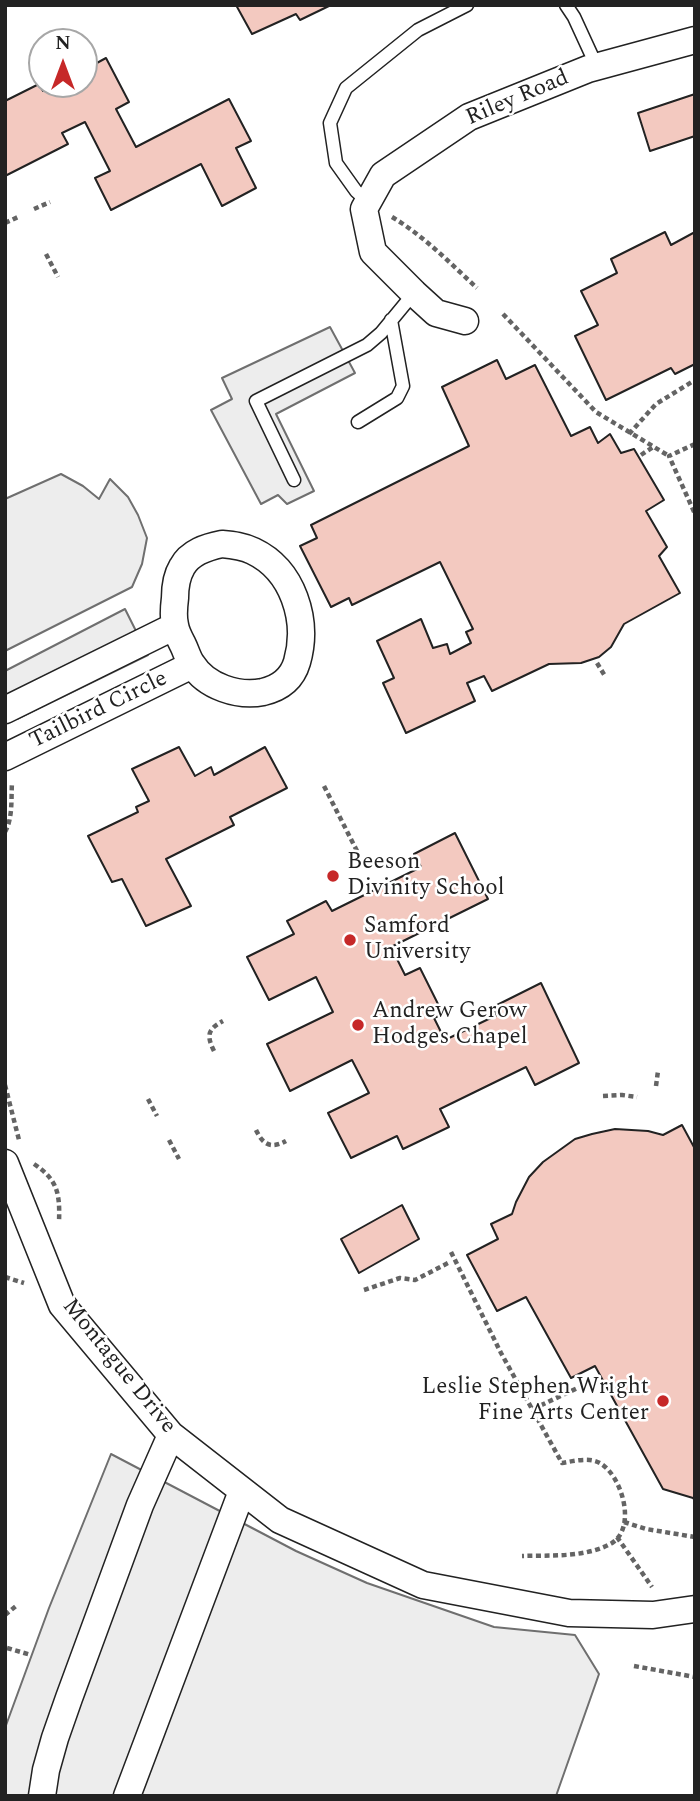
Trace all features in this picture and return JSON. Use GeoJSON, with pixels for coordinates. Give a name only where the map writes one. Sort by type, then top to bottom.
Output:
{"type":"FeatureCollection","features":[{"type":"Feature","properties":{"kind":"street","name":"Riley Road"},"geometry":{"type":"LineString","coordinates":[[366,205],[383,175],[468,117],[598,67],[695,40]]}},
{"type":"Feature","properties":{"kind":"street"},"geometry":{"type":"LineString","coordinates":[[366,205],[373,252],[436,313],[465,321]]}},
{"type":"Feature","properties":{"kind":"street","name":"Tailbird Circle"},"geometry":{"type":"LineString","coordinates":[[222,544],[240,546],[274,565],[286,578],[299,611],[301,627],[297,662],[292,673],[279,687],[252,694],[234,692],[211,682],[192,665],[175,626],[177,578],[183,565],[206,547],[222,544]]}},
{"type":"Feature","properties":{"kind":"street","name":"Tailbird Circle"},"geometry":{"type":"LineString","coordinates":[[5,710],[175,626]]}},
{"type":"Feature","properties":{"kind":"street","name":"Tailbird Circle"},"geometry":{"type":"LineString","coordinates":[[5,757],[192,665]]}},
{"type":"Feature","properties":{"kind":"street","name":"Montague Drive"},"geometry":{"type":"LineString","coordinates":[[5,1163],[62,1305],[171,1435],[280,1520],[423,1585],[569,1613],[653,1615],[695,1609]]}},
{"type":"Feature","properties":{"kind":"street"},"geometry":{"type":"LineString","coordinates":[[42,1796],[46,1770],[69,1698],[140,1505],[171,1435]]}},
{"type":"Feature","properties":{"kind":"street"},"geometry":{"type":"LineString","coordinates":[[127,1796],[243,1491]]}},
{"type":"Feature","properties":{"kind":"lane"},"geometry":{"type":"LineString","coordinates":[[366,205],[336,163],[330,123],[346,88],[418,30],[467,5]]}},
{"type":"Feature","properties":{"kind":"lane"},"geometry":{"type":"LineString","coordinates":[[566,5],[598,67]]}},
{"type":"Feature","properties":{"kind":"lane"},"geometry":{"type":"LineString","coordinates":[[294,480],[256,401],[367,345],[414,293]]}},
{"type":"Feature","properties":{"kind":"lane"},"geometry":{"type":"LineString","coordinates":[[358,422],[397,398],[403,386],[391,320]]}},
{"type":"Feature","properties":{"kind":"path"},"geometry":{"type":"LineString","coordinates":[[34,209],[50,202]]}},
{"type":"Feature","properties":{"kind":"path"},"geometry":{"type":"LineString","coordinates":[[366,205],[405,225],[477,288]]}},
{"type":"Feature","properties":{"kind":"path"},"geometry":{"type":"LineString","coordinates":[[5,223],[18,217]]}},
{"type":"Feature","properties":{"kind":"path"},"geometry":{"type":"LineString","coordinates":[[46,254],[58,277]]}},
{"type":"Feature","properties":{"kind":"path"},"geometry":{"type":"LineString","coordinates":[[503,314],[596,412],[669,456],[695,514]]}},
{"type":"Feature","properties":{"kind":"path"},"geometry":{"type":"LineString","coordinates":[[629,434],[656,404],[695,380]]}},
{"type":"Feature","properties":{"kind":"path"},"geometry":{"type":"LineString","coordinates":[[669,456],[695,444]]}},
{"type":"Feature","properties":{"kind":"path"},"geometry":{"type":"LineString","coordinates":[[641,455],[653,447]]}},
{"type":"Feature","properties":{"kind":"path"},"geometry":{"type":"LineString","coordinates":[[597,663],[605,676]]}},
{"type":"Feature","properties":{"kind":"path"},"geometry":{"type":"LineString","coordinates":[[324,786],[356,851]]}},
{"type":"Feature","properties":{"kind":"path"},"geometry":{"type":"LineString","coordinates":[[214,1051],[210,1032],[223,1021]]}},
{"type":"Feature","properties":{"kind":"path"},"geometry":{"type":"LineString","coordinates":[[656,1086],[658,1071]]}},
{"type":"Feature","properties":{"kind":"path"},"geometry":{"type":"LineString","coordinates":[[603,1096],[637,1097]]}},
{"type":"Feature","properties":{"kind":"path"},"geometry":{"type":"LineString","coordinates":[[148,1099],[157,1116]]}},
{"type":"Feature","properties":{"kind":"path"},"geometry":{"type":"LineString","coordinates":[[256,1130],[261,1140],[268,1144],[286,1141]]}},
{"type":"Feature","properties":{"kind":"path"},"geometry":{"type":"LineString","coordinates":[[169,1140],[179,1159]]}},
{"type":"Feature","properties":{"kind":"path"},"geometry":{"type":"LineString","coordinates":[[451,1252],[501,1353],[562,1463],[584,1460],[600,1463],[613,1477],[626,1507],[624,1522],[617,1538],[596,1550],[522,1556]]}},
{"type":"Feature","properties":{"kind":"path"},"geometry":{"type":"LineString","coordinates":[[364,1290],[400,1278],[415,1280],[450,1262]]}},
{"type":"Feature","properties":{"kind":"path"},"geometry":{"type":"LineString","coordinates":[[533,1409],[586,1384]]}},
{"type":"Feature","properties":{"kind":"path"},"geometry":{"type":"LineString","coordinates":[[624,1522],[695,1537]]}},
{"type":"Feature","properties":{"kind":"path"},"geometry":{"type":"LineString","coordinates":[[617,1538],[654,1591],[650,1591]]}},
{"type":"Feature","properties":{"kind":"path"},"geometry":{"type":"LineString","coordinates":[[5,1615],[16,1605]]}},
{"type":"Feature","properties":{"kind":"path"},"geometry":{"type":"LineString","coordinates":[[6,1650],[32,1655]]}},
{"type":"Feature","properties":{"kind":"path"},"geometry":{"type":"LineString","coordinates":[[634,1666],[695,1677]]}},
{"type":"Feature","properties":{"kind":"shaded area"},"geometry":{"type":"Polygon","coordinates":[[[330,327],[355,373],[276,414],[314,491],[287,504],[278,495],[261,504],[211,410],[232,399],[222,378],[330,327]]]}},
{"type":"Feature","properties":{"kind":"shaded area"},"geometry":{"type":"Polygon","coordinates":[[[61,474],[99,499],[110,479],[128,497],[147,538],[142,564],[132,587],[5,651],[5,499],[61,474]]]}},
{"type":"Feature","properties":{"kind":"shaded area"},"geometry":{"type":"Polygon","coordinates":[[[125,609],[148,655],[17,719],[5,696],[5,671],[125,609]]]}},
{"type":"Feature","properties":{"kind":"shaded area"},"geometry":{"type":"Polygon","coordinates":[[[111,1454],[296,1551],[367,1583],[494,1627],[575,1635],[599,1674],[556,1796],[5,1796],[5,1728],[49,1608],[111,1454]]]}},
{"type":"Feature","properties":{"kind":"building"},"geometry":{"type":"Polygon","coordinates":[[[236,5],[331,5],[300,20],[296,14],[252,34],[236,5]]]}},
{"type":"Feature","properties":{"kind":"building"},"geometry":{"type":"Polygon","coordinates":[[[106,58],[129,102],[116,109],[136,147],[229,99],[251,141],[236,148],[256,188],[222,206],[201,164],[111,210],[95,178],[110,171],[85,122],[62,133],[68,144],[5,176],[5,101],[28,90],[28,98],[98,98],[98,62],[106,58]]]}},
{"type":"Feature","properties":{"kind":"building"},"geometry":{"type":"Polygon","coordinates":[[[695,94],[695,136],[650,151],[638,113],[695,94]]]}},
{"type":"Feature","properties":{"kind":"building"},"geometry":{"type":"Polygon","coordinates":[[[665,232],[671,245],[695,232],[695,364],[675,374],[671,368],[606,400],[575,336],[598,325],[581,291],[617,273],[611,259],[665,232]]]}},
{"type":"Feature","properties":{"kind":"building"},"geometry":{"type":"Polygon","coordinates":[[[497,360],[506,379],[535,365],[571,436],[590,427],[598,443],[610,434],[621,453],[634,449],[664,500],[646,511],[667,547],[659,556],[680,593],[624,624],[611,647],[599,657],[581,663],[549,664],[492,691],[484,676],[467,683],[475,701],[406,733],[383,683],[394,678],[377,641],[421,619],[433,648],[447,644],[450,654],[471,643],[466,632],[473,629],[440,562],[352,605],[349,598],[331,607],[300,546],[317,538],[311,525],[469,446],[442,387],[497,360]]]}},
{"type":"Feature","properties":{"kind":"building"},"geometry":{"type":"Polygon","coordinates":[[[179,747],[195,776],[211,767],[214,775],[265,747],[287,788],[230,817],[234,825],[166,859],[191,906],[146,926],[122,879],[112,882],[88,836],[138,812],[136,807],[149,801],[132,769],[179,747]]]}},
{"type":"Feature","properties":{"kind":"building"},"geometry":{"type":"Polygon","coordinates":[[[455,833],[488,899],[391,947],[405,975],[420,968],[443,1014],[434,1018],[445,1040],[497,1015],[493,1007],[541,983],[579,1063],[535,1085],[526,1067],[440,1109],[449,1127],[403,1149],[397,1136],[351,1158],[328,1113],[369,1093],[352,1060],[290,1091],[267,1044],[333,1012],[316,977],[269,1000],[247,957],[294,934],[287,921],[326,901],[332,911],[421,867],[414,854],[455,833]]]}},
{"type":"Feature","properties":{"kind":"building"},"geometry":{"type":"Polygon","coordinates":[[[682,1125],[695,1149],[695,1501],[693,1498],[663,1489],[595,1366],[571,1378],[526,1297],[497,1311],[467,1255],[498,1239],[491,1224],[512,1214],[529,1177],[543,1162],[575,1139],[615,1129],[648,1131],[663,1135],[682,1125]]]}},
{"type":"Feature","properties":{"kind":"building"},"geometry":{"type":"Polygon","coordinates":[[[402,1205],[419,1239],[359,1273],[341,1239],[402,1205]]]}},
{"type":"Feature","properties":{"kind":"place","name":"Beeson Divinity School"},"geometry":{"type":"Point","coordinates":[333,876]}},
{"type":"Feature","properties":{"kind":"place","name":"Samford University"},"geometry":{"type":"Point","coordinates":[350,940]}},
{"type":"Feature","properties":{"kind":"place","name":"Andrew Gerow Hodges Chapel"},"geometry":{"type":"Point","coordinates":[358,1025]}},
{"type":"Feature","properties":{"kind":"place","name":"Leslie Stephen Wright Fine Arts Center"},"geometry":{"type":"Point","coordinates":[663,1401]}}]}
